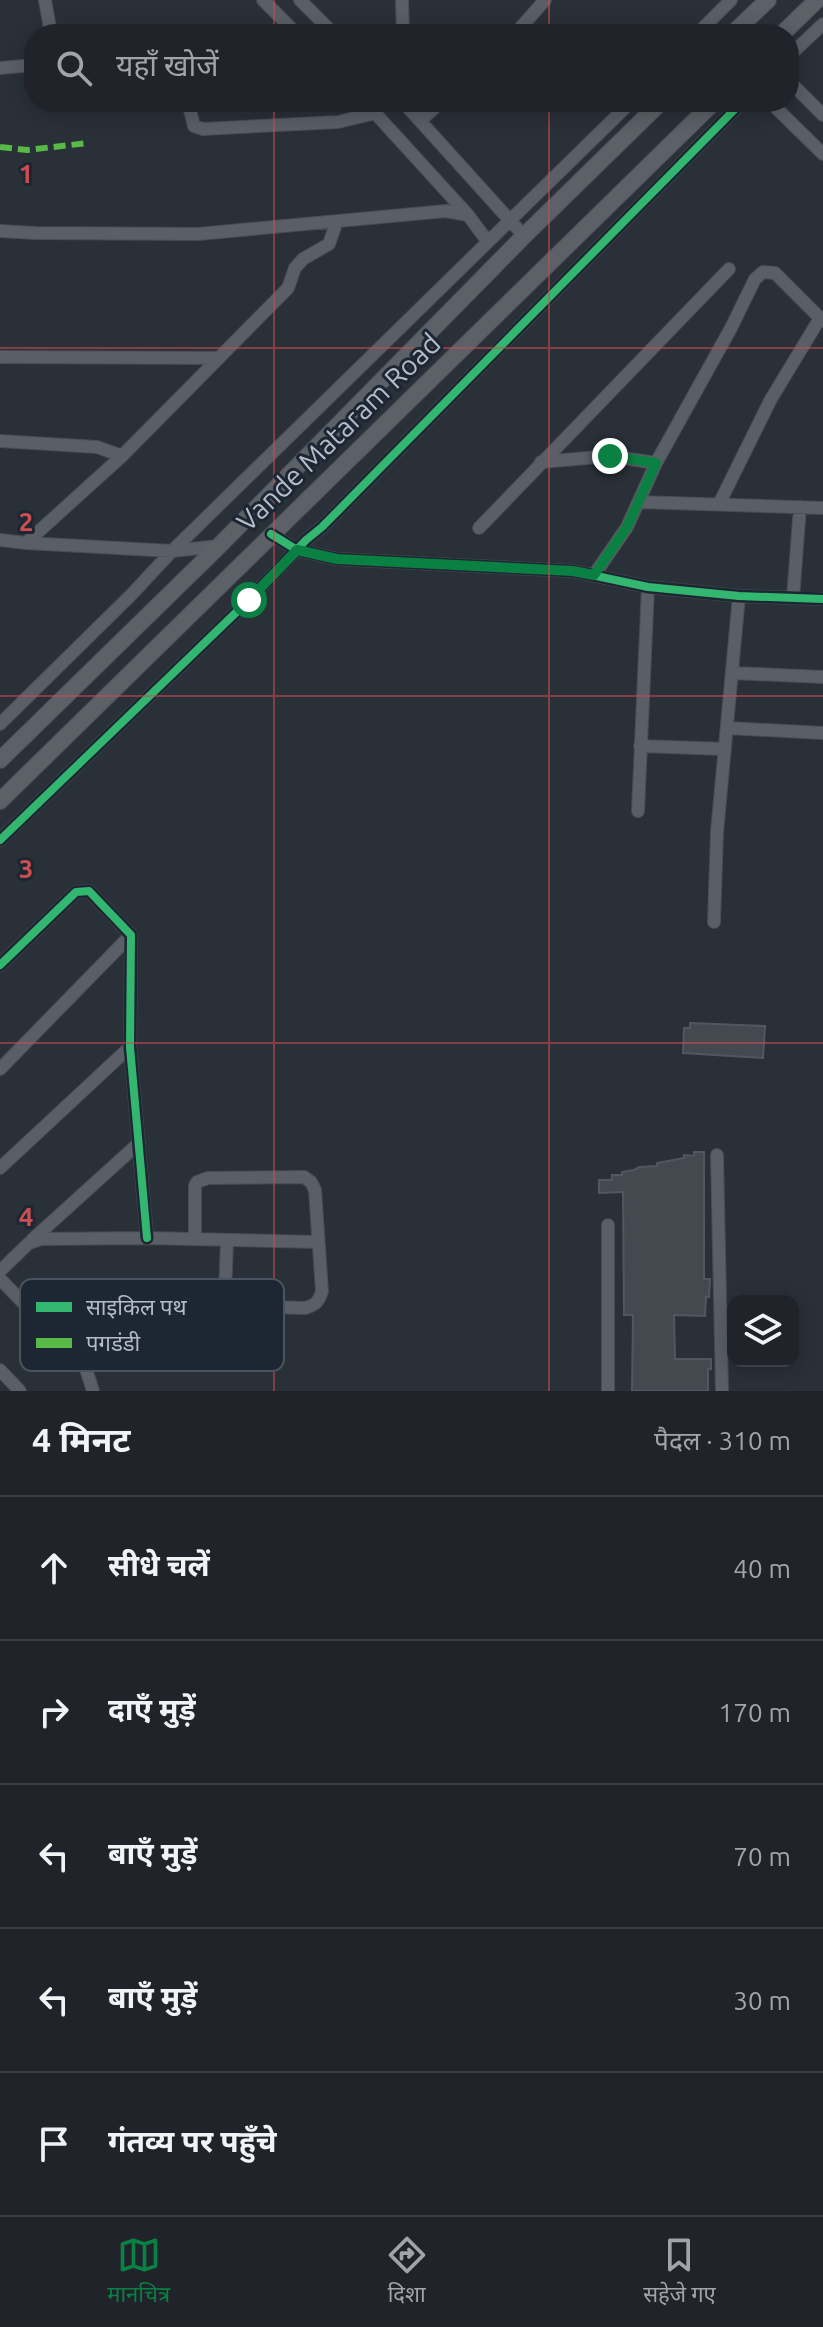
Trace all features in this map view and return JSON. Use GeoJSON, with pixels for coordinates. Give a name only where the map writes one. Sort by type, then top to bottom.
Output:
{"type":"FeatureCollection","features":[{"type":"Feature","properties":{"kind":"main road"},"geometry":{"type":"LineString","coordinates":[[743,24],[768,0]]}},
{"type":"Feature","properties":{"kind":"main road"},"geometry":{"type":"LineString","coordinates":[[792,24],[817,0]]}},
{"type":"Feature","properties":{"kind":"main road","name":"Vande Mataram Road"},"geometry":{"type":"LineString","coordinates":[[0,760],[219,546],[524,236],[651,112]]}},
{"type":"Feature","properties":{"kind":"main road","name":"Vande Mataram Road"},"geometry":{"type":"LineString","coordinates":[[0,801],[704,112]]}},
{"type":"Feature","properties":{"kind":"street"},"geometry":{"type":"LineString","coordinates":[[45,0],[49,24]]}},
{"type":"Feature","properties":{"kind":"street"},"geometry":{"type":"LineString","coordinates":[[263,0],[287,24]]}},
{"type":"Feature","properties":{"kind":"street"},"geometry":{"type":"LineString","coordinates":[[300,0],[324,24]]}},
{"type":"Feature","properties":{"kind":"street"},"geometry":{"type":"LineString","coordinates":[[402,0],[403,24]]}},
{"type":"Feature","properties":{"kind":"street"},"geometry":{"type":"LineString","coordinates":[[524,24],[545,0]]}},
{"type":"Feature","properties":{"kind":"street"},"geometry":{"type":"LineString","coordinates":[[707,24],[731,0]]}},
{"type":"Feature","properties":{"kind":"street"},"geometry":{"type":"LineString","coordinates":[[799,47],[823,24]]}},
{"type":"Feature","properties":{"kind":"street"},"geometry":{"type":"LineString","coordinates":[[0,68],[24,66]]}},
{"type":"Feature","properties":{"kind":"street"},"geometry":{"type":"LineString","coordinates":[[799,91],[823,115]]}},
{"type":"Feature","properties":{"kind":"street"},"geometry":{"type":"LineString","coordinates":[[190,112],[194,126],[203,129],[338,122],[376,113],[468,215],[488,242]]}},
{"type":"Feature","properties":{"kind":"street"},"geometry":{"type":"LineString","coordinates":[[413,112],[524,236]]}},
{"type":"Feature","properties":{"kind":"street"},"geometry":{"type":"LineString","coordinates":[[421,120],[430,112]]}},
{"type":"Feature","properties":{"kind":"street"},"geometry":{"type":"LineString","coordinates":[[0,724],[172,551],[621,112]]}},
{"type":"Feature","properties":{"kind":"street"},"geometry":{"type":"LineString","coordinates":[[0,840],[322,527],[732,112]]}},
{"type":"Feature","properties":{"kind":"street"},"geometry":{"type":"LineString","coordinates":[[780,112],[823,154]]}},
{"type":"Feature","properties":{"kind":"street"},"geometry":{"type":"LineString","coordinates":[[0,231],[198,234],[446,211],[468,215]]}},
{"type":"Feature","properties":{"kind":"street"},"geometry":{"type":"LineString","coordinates":[[26,543],[122,456],[288,288],[295,268],[303,259],[329,244],[337,221]]}},
{"type":"Feature","properties":{"kind":"street"},"geometry":{"type":"LineString","coordinates":[[479,528],[729,269]]}},
{"type":"Feature","properties":{"kind":"street"},"geometry":{"type":"LineString","coordinates":[[594,575],[627,527],[656,463],[755,279],[763,272],[775,273],[822,319],[771,399],[719,504]]}},
{"type":"Feature","properties":{"kind":"street"},"geometry":{"type":"LineString","coordinates":[[0,357],[219,358]]}},
{"type":"Feature","properties":{"kind":"street"},"geometry":{"type":"LineString","coordinates":[[0,441],[97,447],[122,456]]}},
{"type":"Feature","properties":{"kind":"street"},"geometry":{"type":"LineString","coordinates":[[541,462],[610,456],[656,463]]}},
{"type":"Feature","properties":{"kind":"street"},"geometry":{"type":"LineString","coordinates":[[639,502],[823,508]]}},
{"type":"Feature","properties":{"kind":"street"},"geometry":{"type":"LineString","coordinates":[[793,598],[800,507]]}},
{"type":"Feature","properties":{"kind":"street"},"geometry":{"type":"LineString","coordinates":[[271,534],[297,550],[337,559],[573,571],[648,587],[739,596],[823,599]]}},
{"type":"Feature","properties":{"kind":"street"},"geometry":{"type":"LineString","coordinates":[[0,540],[172,551],[219,546]]}},
{"type":"Feature","properties":{"kind":"street"},"geometry":{"type":"LineString","coordinates":[[638,811],[648,587]]}},
{"type":"Feature","properties":{"kind":"street"},"geometry":{"type":"LineString","coordinates":[[714,922],[717,832],[739,596]]}},
{"type":"Feature","properties":{"kind":"street"},"geometry":{"type":"LineString","coordinates":[[733,673],[823,677]]}},
{"type":"Feature","properties":{"kind":"street"},"geometry":{"type":"LineString","coordinates":[[728,728],[823,733]]}},
{"type":"Feature","properties":{"kind":"street"},"geometry":{"type":"LineString","coordinates":[[640,746],[725,749]]}},
{"type":"Feature","properties":{"kind":"street"},"geometry":{"type":"LineString","coordinates":[[0,965],[76,892],[82,890],[89,891],[131,935],[130,1047],[147,1238]]}},
{"type":"Feature","properties":{"kind":"street"},"geometry":{"type":"LineString","coordinates":[[1,1065],[131,935]]}},
{"type":"Feature","properties":{"kind":"street"},"geometry":{"type":"LineString","coordinates":[[0,1168],[130,1047]]}},
{"type":"Feature","properties":{"kind":"street"},"geometry":{"type":"LineString","coordinates":[[0,1270],[139,1143]]}},
{"type":"Feature","properties":{"kind":"street"},"geometry":{"type":"LineString","coordinates":[[717,1155],[722,1391]]}},
{"type":"Feature","properties":{"kind":"street"},"geometry":{"type":"LineString","coordinates":[[195,1239],[197,1182],[208,1178],[295,1176],[311,1182],[315,1190],[322,1291],[314,1305],[284,1307]]}},
{"type":"Feature","properties":{"kind":"street"},"geometry":{"type":"LineString","coordinates":[[608,1225],[608,1391]]}},
{"type":"Feature","properties":{"kind":"street"},"geometry":{"type":"LineString","coordinates":[[29,1243],[52,1238],[318,1242]]}},
{"type":"Feature","properties":{"kind":"street"},"geometry":{"type":"LineString","coordinates":[[226,1279],[227,1241]]}},
{"type":"Feature","properties":{"kind":"street"},"geometry":{"type":"LineString","coordinates":[[0,1279],[20,1299]]}},
{"type":"Feature","properties":{"kind":"street"},"geometry":{"type":"LineString","coordinates":[[0,1370],[20,1391]]}},
{"type":"Feature","properties":{"kind":"street"},"geometry":{"type":"LineString","coordinates":[[87,1371],[93,1391]]}},
{"type":"Feature","properties":{"kind":"building"},"geometry":{"type":"Polygon","coordinates":[[[690,1023],[765,1026],[763,1058],[683,1053],[684,1028],[690,1028],[690,1023]]]}},
{"type":"Feature","properties":{"kind":"building"},"geometry":{"type":"Polygon","coordinates":[[[694,1152],[704,1152],[704,1279],[710,1279],[709,1297],[706,1297],[705,1316],[674,1315],[675,1359],[711,1359],[708,1391],[632,1391],[633,1315],[624,1315],[623,1192],[599,1193],[599,1180],[612,1180],[612,1175],[622,1175],[622,1172],[639,1167],[657,1166],[657,1163],[684,1158],[684,1155],[694,1156],[694,1152]]]}},
{"type":"Feature","properties":{"kind":"marked path"},"geometry":{"type":"LineString","coordinates":[[0,147],[27,150],[88,143]]}},
{"type":"Feature","properties":{"kind":"cycle path"},"geometry":{"type":"LineString","coordinates":[[0,840],[249,600],[732,112]]}},
{"type":"Feature","properties":{"kind":"cycle path"},"geometry":{"type":"LineString","coordinates":[[271,534],[297,550],[337,559],[573,571],[648,587],[739,596],[823,599]]}},
{"type":"Feature","properties":{"kind":"cycle path"},"geometry":{"type":"LineString","coordinates":[[0,965],[76,892],[89,891],[131,935],[130,1047],[147,1238]]}},
{"type":"Feature","properties":{"kind":"route"},"geometry":{"type":"LineString","coordinates":[[249,600],[297,550],[337,559],[573,571],[594,575],[627,527],[656,463],[610,456]]}}]}
